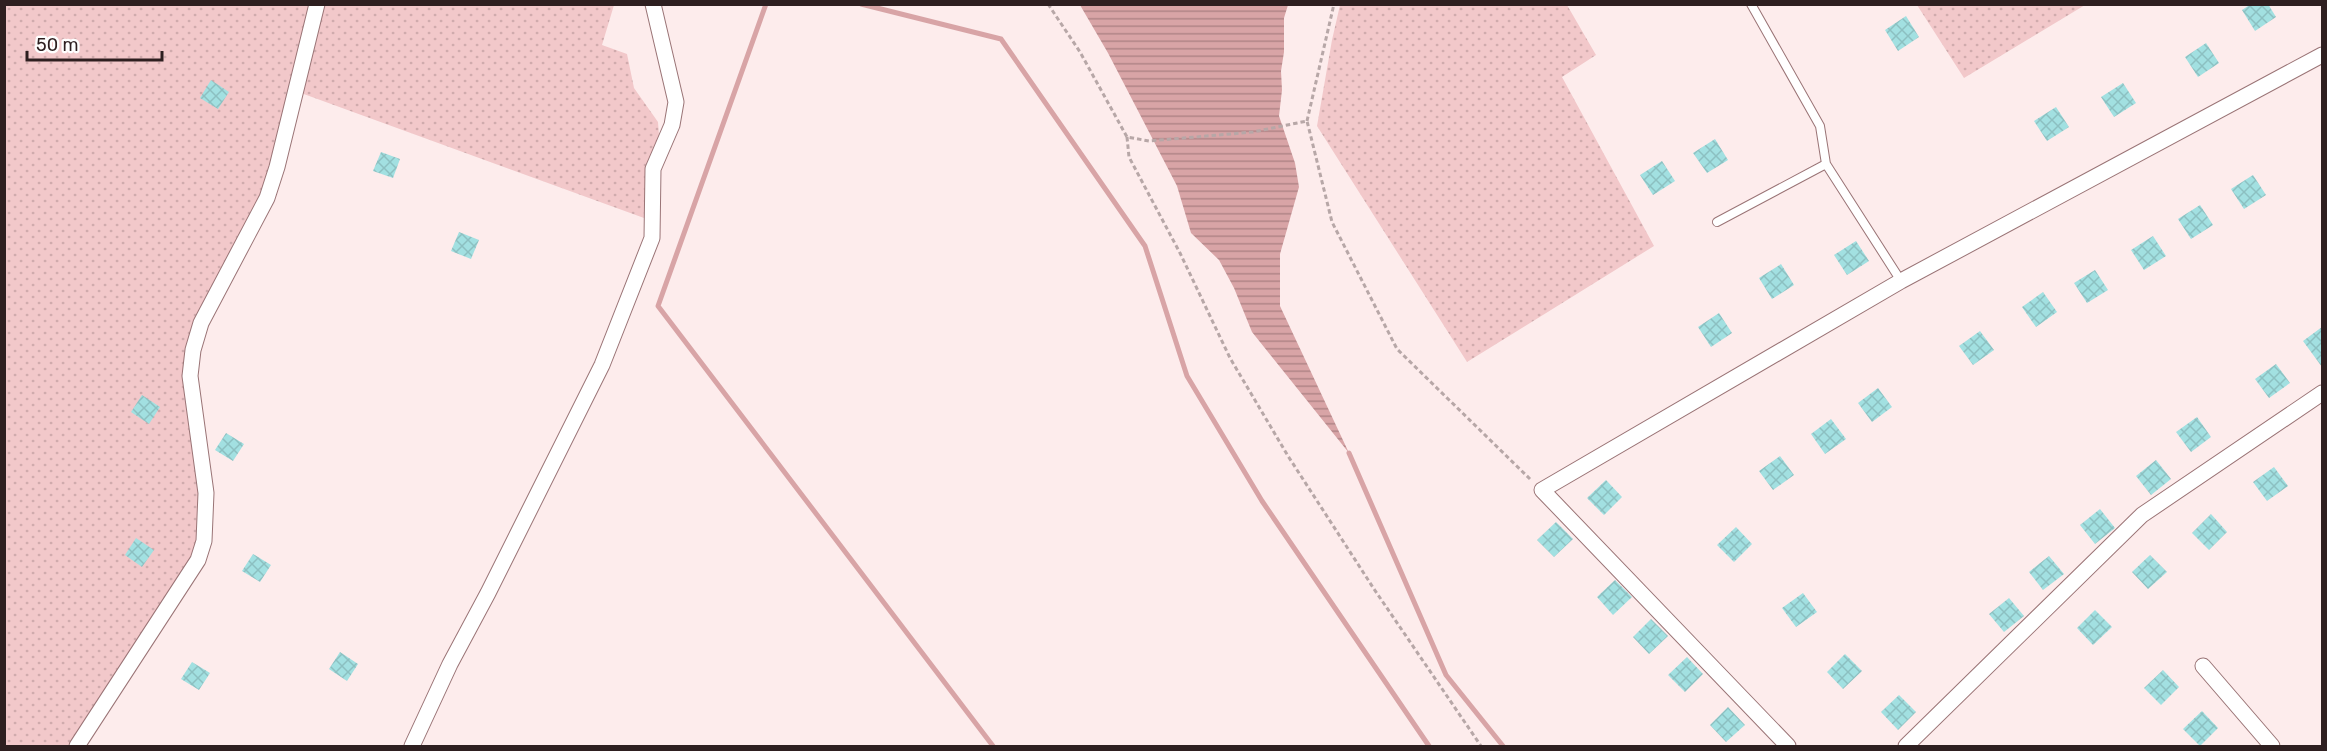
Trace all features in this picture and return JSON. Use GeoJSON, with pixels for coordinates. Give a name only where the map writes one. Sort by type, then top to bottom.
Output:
{"type":"FeatureCollection","features":[{"type":"Feature","properties":{"kind":"street"},"geometry":{"type":"LineString","coordinates":[[77,747],[198,560],[204,541],[206,493],[190,376],[193,350],[201,323],[267,198],[277,167],[317,4]]}},
{"type":"Feature","properties":{"kind":"street"},"geometry":{"type":"LineString","coordinates":[[412,747],[450,664],[602,365],[652,238],[653,169],[672,125],[676,102],[653,4]]}},
{"type":"Feature","properties":{"kind":"street"},"geometry":{"type":"LineString","coordinates":[[1788,747],[1542,490],[1901,281],[2322,55]]}},
{"type":"Feature","properties":{"kind":"street"},"geometry":{"type":"LineString","coordinates":[[1906,747],[2142,515],[2322,393]]}},
{"type":"Feature","properties":{"kind":"street"},"geometry":{"type":"LineString","coordinates":[[2203,666],[2272,747]]}},
{"type":"Feature","properties":{"kind":"lane"},"geometry":{"type":"LineString","coordinates":[[1751,4],[1820,126],[1826,164],[1901,281]]}},
{"type":"Feature","properties":{"kind":"lane"},"geometry":{"type":"LineString","coordinates":[[1717,222],[1826,164]]}},
{"type":"Feature","properties":{"kind":"path"},"geometry":{"type":"LineString","coordinates":[[1048,4],[1080,52],[1127,137],[1129,157],[1180,253],[1236,368],[1288,456],[1368,580],[1481,747]]}},
{"type":"Feature","properties":{"kind":"path"},"geometry":{"type":"LineString","coordinates":[[1334,4],[1307,121],[1332,222],[1397,349],[1542,490]]}},
{"type":"Feature","properties":{"kind":"path"},"geometry":{"type":"LineString","coordinates":[[1127,137],[1149,141],[1253,132],[1307,121]]}},
{"type":"Feature","properties":{"kind":"shaded area"},"geometry":{"type":"Polygon","coordinates":[[[4,5],[317,5],[277,167],[193,350],[204,541],[77,746],[5,746],[4,5]]]}},
{"type":"Feature","properties":{"kind":"shaded area"},"geometry":{"type":"Polygon","coordinates":[[[323,5],[614,5],[602,45],[627,54],[634,88],[658,122],[661,163],[644,218],[301,93],[323,5]]]}},
{"type":"Feature","properties":{"kind":"shaded area"},"geometry":{"type":"Polygon","coordinates":[[[1080,5],[1288,5],[1284,18],[1279,116],[1295,163],[1299,187],[1280,254],[1280,306],[1349,453],[1252,332],[1234,288],[1219,260],[1191,233],[1177,186],[1108,53],[1080,5]]]}},
{"type":"Feature","properties":{"kind":"shaded area"},"geometry":{"type":"Polygon","coordinates":[[[1340,5],[1567,5],[1596,55],[1562,77],[1654,246],[1467,362],[1317,126],[1340,5]]]}},
{"type":"Feature","properties":{"kind":"shaded area"},"geometry":{"type":"Polygon","coordinates":[[[1917,5],[2085,5],[1964,78],[1917,5]]]}},
{"type":"Feature","properties":{"kind":"building"},"geometry":{"type":"Polygon","coordinates":[[[2251,4],[2268,4],[2276,17],[2255,31],[2242,10],[2251,4]]]}},
{"type":"Feature","properties":{"kind":"building"},"geometry":{"type":"Polygon","coordinates":[[[1906,16],[1919,37],[1898,51],[1885,30],[1906,16]]]}},
{"type":"Feature","properties":{"kind":"building"},"geometry":{"type":"Polygon","coordinates":[[[2206,43],[2219,63],[2198,77],[2185,57],[2206,43]]]}},
{"type":"Feature","properties":{"kind":"building"},"geometry":{"type":"Polygon","coordinates":[[[211,80],[229,92],[218,109],[200,98],[211,80]]]}},
{"type":"Feature","properties":{"kind":"building"},"geometry":{"type":"Polygon","coordinates":[[[2123,83],[2136,103],[2114,117],[2101,97],[2123,83]]]}},
{"type":"Feature","properties":{"kind":"building"},"geometry":{"type":"Polygon","coordinates":[[[2056,107],[2069,127],[2047,141],[2034,121],[2056,107]]]}},
{"type":"Feature","properties":{"kind":"building"},"geometry":{"type":"Polygon","coordinates":[[[1715,139],[1728,160],[1707,173],[1693,153],[1715,139]]]}},
{"type":"Feature","properties":{"kind":"building"},"geometry":{"type":"Polygon","coordinates":[[[381,152],[400,159],[393,178],[373,171],[381,152]]]}},
{"type":"Feature","properties":{"kind":"building"},"geometry":{"type":"Polygon","coordinates":[[[1662,161],[1675,181],[1653,195],[1640,175],[1662,161]]]}},
{"type":"Feature","properties":{"kind":"building"},"geometry":{"type":"Polygon","coordinates":[[[2253,175],[2266,195],[2244,209],[2231,189],[2253,175]]]}},
{"type":"Feature","properties":{"kind":"building"},"geometry":{"type":"Polygon","coordinates":[[[2200,205],[2213,225],[2191,239],[2178,219],[2200,205]]]}},
{"type":"Feature","properties":{"kind":"building"},"geometry":{"type":"Polygon","coordinates":[[[459,232],[479,240],[471,259],[451,251],[459,232]]]}},
{"type":"Feature","properties":{"kind":"building"},"geometry":{"type":"Polygon","coordinates":[[[2153,236],[2166,256],[2144,270],[2131,250],[2153,236]]]}},
{"type":"Feature","properties":{"kind":"building"},"geometry":{"type":"Polygon","coordinates":[[[1856,241],[1869,261],[1847,275],[1834,255],[1856,241]]]}},
{"type":"Feature","properties":{"kind":"building"},"geometry":{"type":"Polygon","coordinates":[[[1781,264],[1794,285],[1772,299],[1759,278],[1781,264]]]}},
{"type":"Feature","properties":{"kind":"building"},"geometry":{"type":"Polygon","coordinates":[[[2095,270],[2108,290],[2087,303],[2074,283],[2095,270]]]}},
{"type":"Feature","properties":{"kind":"building"},"geometry":{"type":"Polygon","coordinates":[[[2043,292],[2057,312],[2036,327],[2022,307],[2043,292]]]}},
{"type":"Feature","properties":{"kind":"building"},"geometry":{"type":"Polygon","coordinates":[[[1719,313],[1732,333],[1711,347],[1698,327],[1719,313]]]}},
{"type":"Feature","properties":{"kind":"building"},"geometry":{"type":"Polygon","coordinates":[[[2322,327],[2322,367],[2303,341],[2322,327]]]}},
{"type":"Feature","properties":{"kind":"building"},"geometry":{"type":"Polygon","coordinates":[[[1980,331],[1994,350],[1973,365],[1959,346],[1980,331]]]}},
{"type":"Feature","properties":{"kind":"building"},"geometry":{"type":"Polygon","coordinates":[[[2276,364],[2290,383],[2269,398],[2255,379],[2276,364]]]}},
{"type":"Feature","properties":{"kind":"building"},"geometry":{"type":"Polygon","coordinates":[[[1878,388],[1892,407],[1872,422],[1858,403],[1878,388]]]}},
{"type":"Feature","properties":{"kind":"building"},"geometry":{"type":"Polygon","coordinates":[[[142,395],[160,407],[149,424],[131,412],[142,395]]]}},
{"type":"Feature","properties":{"kind":"building"},"geometry":{"type":"Polygon","coordinates":[[[2197,417],[2211,437],[2191,452],[2176,432],[2197,417]]]}},
{"type":"Feature","properties":{"kind":"building"},"geometry":{"type":"Polygon","coordinates":[[[1831,419],[1846,439],[1825,454],[1811,434],[1831,419]]]}},
{"type":"Feature","properties":{"kind":"building"},"geometry":{"type":"Polygon","coordinates":[[[226,433],[244,444],[233,461],[215,450],[226,433]]]}},
{"type":"Feature","properties":{"kind":"building"},"geometry":{"type":"Polygon","coordinates":[[[1780,456],[1794,475],[1773,490],[1759,471],[1780,456]]]}},
{"type":"Feature","properties":{"kind":"building"},"geometry":{"type":"Polygon","coordinates":[[[2156,460],[2171,479],[2151,495],[2136,476],[2156,460]]]}},
{"type":"Feature","properties":{"kind":"building"},"geometry":{"type":"Polygon","coordinates":[[[2274,467],[2288,486],[2267,501],[2253,482],[2274,467]]]}},
{"type":"Feature","properties":{"kind":"building"},"geometry":{"type":"Polygon","coordinates":[[[1606,480],[1622,497],[1604,515],[1587,498],[1606,480]]]}},
{"type":"Feature","properties":{"kind":"building"},"geometry":{"type":"Polygon","coordinates":[[[2100,509],[2115,528],[2095,544],[2080,525],[2100,509]]]}},
{"type":"Feature","properties":{"kind":"building"},"geometry":{"type":"Polygon","coordinates":[[[2211,514],[2227,532],[2209,550],[2192,533],[2211,514]]]}},
{"type":"Feature","properties":{"kind":"building"},"geometry":{"type":"Polygon","coordinates":[[[1556,522],[1573,539],[1554,557],[1537,540],[1556,522]]]}},
{"type":"Feature","properties":{"kind":"building"},"geometry":{"type":"Polygon","coordinates":[[[1736,527],[1752,544],[1734,562],[1717,545],[1736,527]]]}},
{"type":"Feature","properties":{"kind":"building"},"geometry":{"type":"Polygon","coordinates":[[[136,538],[154,550],[142,567],[125,555],[136,538]]]}},
{"type":"Feature","properties":{"kind":"building"},"geometry":{"type":"Polygon","coordinates":[[[253,554],[271,565],[260,582],[242,571],[253,554]]]}},
{"type":"Feature","properties":{"kind":"building"},"geometry":{"type":"Polygon","coordinates":[[[2150,555],[2167,572],[2148,589],[2132,572],[2150,555]]]}},
{"type":"Feature","properties":{"kind":"building"},"geometry":{"type":"Polygon","coordinates":[[[2049,556],[2064,574],[2043,590],[2029,572],[2049,556]]]}},
{"type":"Feature","properties":{"kind":"building"},"geometry":{"type":"Polygon","coordinates":[[[1615,580],[1632,597],[1613,615],[1597,597],[1615,580]]]}},
{"type":"Feature","properties":{"kind":"building"},"geometry":{"type":"Polygon","coordinates":[[[1803,593],[1817,612],[1796,627],[1782,608],[1803,593]]]}},
{"type":"Feature","properties":{"kind":"building"},"geometry":{"type":"Polygon","coordinates":[[[2009,598],[2024,616],[2004,632],[1989,614],[2009,598]]]}},
{"type":"Feature","properties":{"kind":"building"},"geometry":{"type":"Polygon","coordinates":[[[2095,610],[2112,627],[2093,645],[2077,628],[2095,610]]]}},
{"type":"Feature","properties":{"kind":"building"},"geometry":{"type":"Polygon","coordinates":[[[1651,619],[1668,636],[1649,654],[1633,637],[1651,619]]]}},
{"type":"Feature","properties":{"kind":"building"},"geometry":{"type":"Polygon","coordinates":[[[340,652],[358,664],[347,681],[329,669],[340,652]]]}},
{"type":"Feature","properties":{"kind":"building"},"geometry":{"type":"Polygon","coordinates":[[[1845,654],[1862,671],[1843,689],[1827,672],[1845,654]]]}},
{"type":"Feature","properties":{"kind":"building"},"geometry":{"type":"Polygon","coordinates":[[[1687,657],[1703,674],[1685,692],[1668,675],[1687,657]]]}},
{"type":"Feature","properties":{"kind":"building"},"geometry":{"type":"Polygon","coordinates":[[[192,662],[210,673],[199,690],[181,679],[192,662]]]}},
{"type":"Feature","properties":{"kind":"building"},"geometry":{"type":"Polygon","coordinates":[[[2163,670],[2179,687],[2161,705],[2144,688],[2163,670]]]}},
{"type":"Feature","properties":{"kind":"building"},"geometry":{"type":"Polygon","coordinates":[[[1899,695],[1916,712],[1898,730],[1881,712],[1899,695]]]}},
{"type":"Feature","properties":{"kind":"building"},"geometry":{"type":"Polygon","coordinates":[[[1728,707],[1745,725],[1726,742],[1710,725],[1728,707]]]}},
{"type":"Feature","properties":{"kind":"building"},"geometry":{"type":"Polygon","coordinates":[[[2202,711],[2218,728],[2200,746],[2183,729],[2202,711]]]}},
{"type":"Feature","properties":{"kind":"waterway"},"geometry":{"type":"LineString","coordinates":[[766,4],[658,306],[993,746]]}},
{"type":"Feature","properties":{"kind":"waterway"},"geometry":{"type":"LineString","coordinates":[[861,4],[1001,39],[1145,246],[1187,376],[1262,501],[1429,746]]}},
{"type":"Feature","properties":{"kind":"waterway"},"geometry":{"type":"LineString","coordinates":[[1349,453],[1446,675],[1503,746]]}}]}
